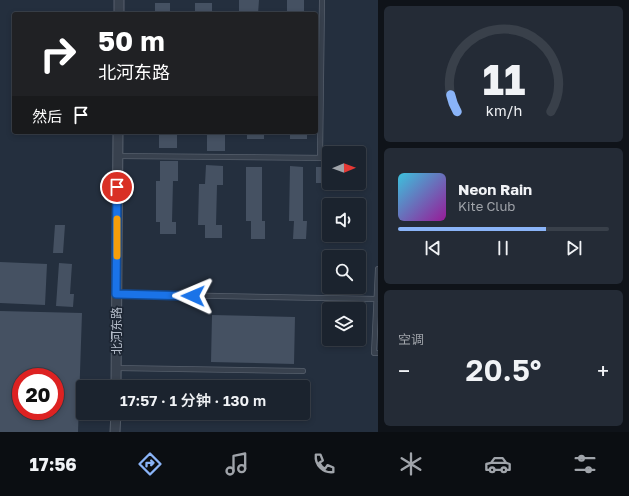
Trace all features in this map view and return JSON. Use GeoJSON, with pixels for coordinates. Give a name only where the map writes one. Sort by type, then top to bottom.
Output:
{"type":"FeatureCollection","features":[{"type":"Feature","properties":{"kind":"street"},"geometry":{"type":"LineString","coordinates":[[119,0],[119,12]]}},
{"type":"Feature","properties":{"kind":"street","name":"北河东路"},"geometry":{"type":"LineString","coordinates":[[116,380],[118,134]]}},
{"type":"Feature","properties":{"kind":"street"},"geometry":{"type":"LineString","coordinates":[[115,432],[116,420]]}},
{"type":"Feature","properties":{"kind":"lane"},"geometry":{"type":"LineString","coordinates":[[118,156],[320,158],[322,0]]}},
{"type":"Feature","properties":{"kind":"lane"},"geometry":{"type":"LineString","coordinates":[[378,269],[374,353],[378,353]]}},
{"type":"Feature","properties":{"kind":"lane"},"geometry":{"type":"LineString","coordinates":[[116,294],[377,299]]}},
{"type":"Feature","properties":{"kind":"lane"},"geometry":{"type":"LineString","coordinates":[[116,368],[303,371]]}},
{"type":"Feature","properties":{"kind":"building"},"geometry":{"type":"Polygon","coordinates":[[[239,0],[259,0],[258,12],[239,12],[239,0]]]}},
{"type":"Feature","properties":{"kind":"building"},"geometry":{"type":"Polygon","coordinates":[[[287,0],[304,0],[304,12],[287,12],[287,0]]]}},
{"type":"Feature","properties":{"kind":"building"},"geometry":{"type":"Polygon","coordinates":[[[155,3],[170,3],[170,12],[155,12],[155,3]]]}},
{"type":"Feature","properties":{"kind":"building"},"geometry":{"type":"Polygon","coordinates":[[[195,3],[212,3],[212,12],[195,12],[195,3]]]}},
{"type":"Feature","properties":{"kind":"building"},"geometry":{"type":"Polygon","coordinates":[[[159,134],[177,134],[177,148],[159,148],[159,134]]]}},
{"type":"Feature","properties":{"kind":"building"},"geometry":{"type":"Polygon","coordinates":[[[207,134],[225,134],[225,151],[207,151],[207,134]]]}},
{"type":"Feature","properties":{"kind":"building"},"geometry":{"type":"Polygon","coordinates":[[[247,134],[264,134],[264,139],[247,139],[247,134]]]}},
{"type":"Feature","properties":{"kind":"building"},"geometry":{"type":"Polygon","coordinates":[[[290,134],[307,134],[307,139],[290,139],[290,134]]]}},
{"type":"Feature","properties":{"kind":"building"},"geometry":{"type":"Polygon","coordinates":[[[160,161],[178,161],[178,181],[173,181],[172,222],[176,222],[176,234],[160,234],[160,222],[156,222],[156,181],[160,181],[160,161]]]}},
{"type":"Feature","properties":{"kind":"building"},"geometry":{"type":"Polygon","coordinates":[[[206,165],[223,166],[223,185],[217,185],[216,225],[222,225],[222,238],[205,238],[205,225],[198,225],[199,184],[205,184],[206,165]]]}},
{"type":"Feature","properties":{"kind":"building"},"geometry":{"type":"Polygon","coordinates":[[[290,166],[303,167],[303,221],[307,221],[306,239],[293,239],[294,221],[289,221],[290,166]]]}},
{"type":"Feature","properties":{"kind":"building"},"geometry":{"type":"Polygon","coordinates":[[[246,167],[262,167],[262,221],[265,221],[265,239],[251,239],[251,221],[246,221],[246,167]]]}},
{"type":"Feature","properties":{"kind":"building"},"geometry":{"type":"Polygon","coordinates":[[[316,167],[322,167],[322,183],[316,183],[316,167]]]}},
{"type":"Feature","properties":{"kind":"building"},"geometry":{"type":"Polygon","coordinates":[[[55,225],[65,225],[63,253],[53,253],[55,225]]]}},
{"type":"Feature","properties":{"kind":"building"},"geometry":{"type":"Polygon","coordinates":[[[0,262],[47,264],[45,305],[0,303],[0,262]]]}},
{"type":"Feature","properties":{"kind":"building"},"geometry":{"type":"Polygon","coordinates":[[[59,263],[72,264],[70,294],[74,294],[73,307],[56,306],[59,263]]]}},
{"type":"Feature","properties":{"kind":"building"},"geometry":{"type":"Polygon","coordinates":[[[0,311],[82,313],[80,380],[76,380],[76,420],[78,420],[78,432],[0,432],[0,311]]]}},
{"type":"Feature","properties":{"kind":"building"},"geometry":{"type":"Polygon","coordinates":[[[212,315],[295,317],[294,364],[211,362],[212,315]]]}},
{"type":"Feature","properties":{"kind":"slow traffic"},"geometry":{"type":"LineString","coordinates":[[117,219],[117,256]]}},
{"type":"Feature","properties":{"kind":"route"},"geometry":{"type":"LineString","coordinates":[[117,187],[116,294],[193,296]]}}]}
